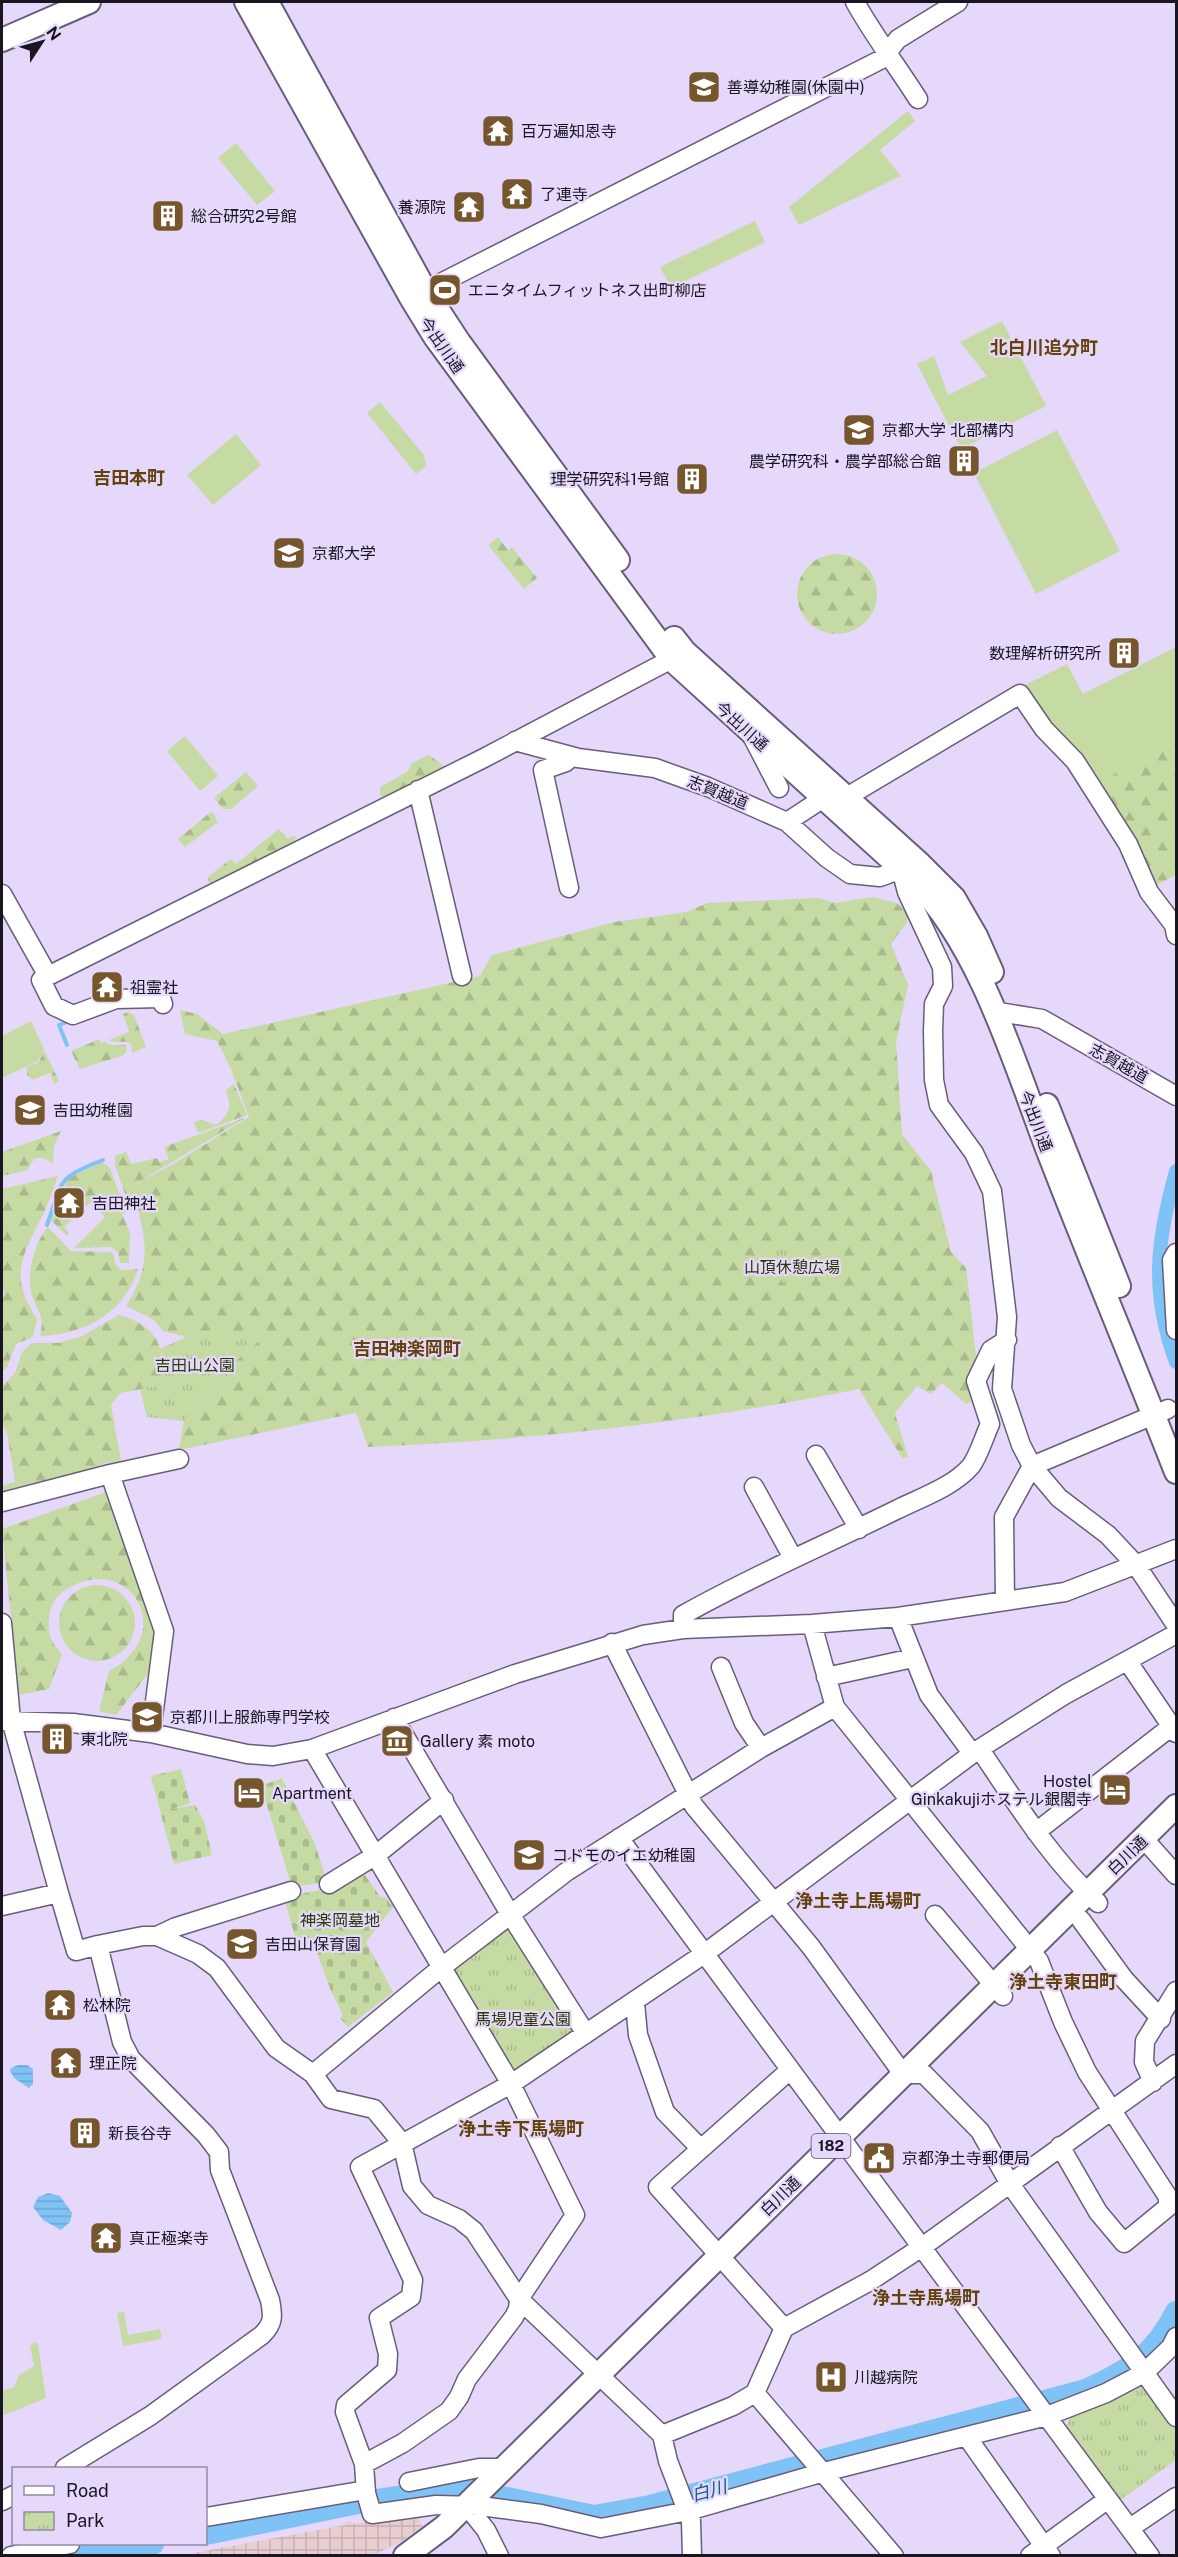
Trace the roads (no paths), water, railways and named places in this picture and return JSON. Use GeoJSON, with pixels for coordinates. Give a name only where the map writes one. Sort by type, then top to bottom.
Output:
{"type":"FeatureCollection","features":[{"type":"Feature","properties":{"kind":"main road"},"geometry":{"type":"LineString","coordinates":[[2,40],[89,2]]}},
{"type":"Feature","properties":{"kind":"main road","name":"今出川通"},"geometry":{"type":"LineString","coordinates":[[246,2],[418,294]]}},
{"type":"Feature","properties":{"kind":"main road","name":"今出川通"},"geometry":{"type":"LineString","coordinates":[[267,2],[418,294],[435,337],[678,656],[750,733],[788,782],[822,799],[901,868],[945,916],[1002,1012]]}},
{"type":"Feature","properties":{"kind":"main road","name":"今出川通"},"geometry":{"type":"LineString","coordinates":[[678,656],[845,798],[920,864],[954,898],[976,936],[1002,1012],[1166,1417],[1176,1472]]}},
{"type":"Feature","properties":{"kind":"main road","name":"白川通"},"geometry":{"type":"LineString","coordinates":[[433,2556],[485,2496],[1149,1843],[1176,1806]]}},
{"type":"Feature","properties":{"kind":"main road","name":"白川通"},"geometry":{"type":"LineString","coordinates":[[1149,1843],[1176,1826]]}},
{"type":"Feature","properties":{"kind":"main road","name":"白川通"},"geometry":{"type":"LineString","coordinates":[[1035,1955],[1081,1920],[1093,1899]]}},
{"type":"Feature","properties":{"kind":"main road","name":"白川通"},"geometry":{"type":"LineString","coordinates":[[405,2556],[485,2496]]}},
{"type":"Feature","properties":{"kind":"street"},"geometry":{"type":"LineString","coordinates":[[855,2],[877,41],[887,51],[918,99]]}},
{"type":"Feature","properties":{"kind":"street"},"geometry":{"type":"LineString","coordinates":[[418,294],[882,59],[898,39],[955,2]]}},
{"type":"Feature","properties":{"kind":"street"},"geometry":{"type":"LineString","coordinates":[[45,978],[516,741],[678,656]]}},
{"type":"Feature","properties":{"kind":"street"},"geometry":{"type":"LineString","coordinates":[[845,798],[1020,694],[1044,729],[1075,761],[1128,844],[1149,892],[1174,925],[1176,935]]}},
{"type":"Feature","properties":{"kind":"street","name":"志賀越道"},"geometry":{"type":"LineString","coordinates":[[516,741],[570,757],[656,768],[787,822],[827,858],[850,874],[880,877],[901,868]]}},
{"type":"Feature","properties":{"kind":"street"},"geometry":{"type":"LineString","coordinates":[[569,888],[543,770],[566,762],[570,757]]}},
{"type":"Feature","properties":{"kind":"street"},"geometry":{"type":"LineString","coordinates":[[751,806],[788,782]]}},
{"type":"Feature","properties":{"kind":"street"},"geometry":{"type":"LineString","coordinates":[[418,790],[462,976]]}},
{"type":"Feature","properties":{"kind":"street"},"geometry":{"type":"LineString","coordinates":[[787,822],[822,799]]}},
{"type":"Feature","properties":{"kind":"street"},"geometry":{"type":"LineString","coordinates":[[901,868],[907,892],[942,967],[943,986],[934,1004],[934,1080],[939,1105],[974,1153],[992,1191],[1003,1275],[1007,1340],[1002,1389],[1021,1445],[1032,1466],[1059,1498],[1108,1535],[1136,1565],[1176,1625]]}},
{"type":"Feature","properties":{"kind":"street"},"geometry":{"type":"LineString","coordinates":[[2,894],[45,978],[54,1006],[73,1015],[116,999],[161,998],[163,1004]]}},
{"type":"Feature","properties":{"kind":"street","name":"志賀越道"},"geometry":{"type":"LineString","coordinates":[[1002,1012],[1042,1019],[1176,1096]]}},
{"type":"Feature","properties":{"kind":"street"},"geometry":{"type":"LineString","coordinates":[[1174,1257],[1176,1330]]}},
{"type":"Feature","properties":{"kind":"street"},"geometry":{"type":"LineString","coordinates":[[683,1629],[683,1615],[749,1578],[859,1528],[951,1482],[971,1466],[990,1425],[976,1381],[991,1350],[1007,1340]]}},
{"type":"Feature","properties":{"kind":"street"},"geometry":{"type":"LineString","coordinates":[[1005,1601],[1004,1517],[1032,1466],[1166,1417]]}},
{"type":"Feature","properties":{"kind":"street"},"geometry":{"type":"LineString","coordinates":[[816,1455],[859,1528]]}},
{"type":"Feature","properties":{"kind":"street"},"geometry":{"type":"LineString","coordinates":[[2,1502],[179,1459]]}},
{"type":"Feature","properties":{"kind":"street"},"geometry":{"type":"LineString","coordinates":[[110,1474],[165,1631],[152,1732]]}},
{"type":"Feature","properties":{"kind":"street"},"geometry":{"type":"LineString","coordinates":[[754,1487],[793,1558]]}},
{"type":"Feature","properties":{"kind":"street"},"geometry":{"type":"LineString","coordinates":[[6,1720],[73,1723],[152,1732],[258,1755],[273,1756],[312,1749],[515,1674],[612,1643],[683,1629],[812,1624],[898,1617],[1065,1592],[1176,1549]]}},
{"type":"Feature","properties":{"kind":"street"},"geometry":{"type":"LineString","coordinates":[[898,1617],[929,1695],[969,1749],[983,1754],[1036,1832],[1093,1899]]}},
{"type":"Feature","properties":{"kind":"street"},"geometry":{"type":"LineString","coordinates":[[2,1623],[6,1720],[76,1951],[144,1936],[157,1936],[291,1892]]}},
{"type":"Feature","properties":{"kind":"street"},"geometry":{"type":"LineString","coordinates":[[812,1624],[835,1707],[1035,1955],[1077,2052],[1110,2110],[1168,2197],[1168,2208],[1124,2243],[1098,2212],[1060,2146]]}},
{"type":"Feature","properties":{"kind":"street"},"geometry":{"type":"LineString","coordinates":[[1176,1634],[1058,1698],[976,1751],[704,1954],[635,2003],[512,2084],[360,2167],[413,2280],[411,2297],[379,2318],[388,2354],[387,2370],[346,2404],[348,2423],[364,2464],[367,2497],[372,2514],[485,2496],[602,2528],[684,2501],[818,2465],[967,2437],[1041,2408],[1106,2393],[1139,2366],[1171,2347],[1176,2337]]}},
{"type":"Feature","properties":{"kind":"street"},"geometry":{"type":"LineString","coordinates":[[612,1643],[694,1806],[914,2074],[980,2131],[1010,2184],[1176,2417]]}},
{"type":"Feature","properties":{"kind":"street"},"geometry":{"type":"LineString","coordinates":[[826,1677],[913,1658]]}},
{"type":"Feature","properties":{"kind":"street"},"geometry":{"type":"LineString","coordinates":[[1036,1832],[1174,1729],[1128,1662]]}},
{"type":"Feature","properties":{"kind":"street"},"geometry":{"type":"LineString","coordinates":[[721,1667],[744,1723],[761,1748]]}},
{"type":"Feature","properties":{"kind":"street"},"geometry":{"type":"LineString","coordinates":[[313,2074],[442,1967],[566,1872],[761,1748],[835,1707]]}},
{"type":"Feature","properties":{"kind":"street"},"geometry":{"type":"LineString","coordinates":[[394,1718],[510,1914],[586,2034]]}},
{"type":"Feature","properties":{"kind":"street"},"geometry":{"type":"LineString","coordinates":[[312,1749],[512,2084],[575,2215],[519,2299],[514,2317],[466,2379],[459,2397],[449,2411],[403,2443],[364,2464]]}},
{"type":"Feature","properties":{"kind":"street"},"geometry":{"type":"LineString","coordinates":[[329,1884],[376,1855],[444,1800]]}},
{"type":"Feature","properties":{"kind":"street"},"geometry":{"type":"LineString","coordinates":[[619,1838],[1150,2556]]}},
{"type":"Feature","properties":{"kind":"street"},"geometry":{"type":"LineString","coordinates":[[1149,1843],[1176,1875]]}},
{"type":"Feature","properties":{"kind":"street"},"geometry":{"type":"LineString","coordinates":[[2,1906],[59,1893]]}},
{"type":"Feature","properties":{"kind":"street"},"geometry":{"type":"LineString","coordinates":[[935,1915],[999,1990]]}},
{"type":"Feature","properties":{"kind":"street"},"geometry":{"type":"LineString","coordinates":[[1081,1920],[1124,1979],[1161,2019]]}},
{"type":"Feature","properties":{"kind":"street"},"geometry":{"type":"LineString","coordinates":[[157,1936],[198,1954],[217,1968],[276,2048],[313,2074],[331,2099],[374,2109],[402,2143],[412,2186],[428,2205],[459,2219],[474,2231],[519,2299],[662,2435],[668,2461],[691,2521],[692,2556]]}},
{"type":"Feature","properties":{"kind":"street"},"geometry":{"type":"LineString","coordinates":[[68,2467],[150,2416],[262,2335],[271,2326],[273,2317],[270,2300],[220,2170],[219,2152],[193,2121],[142,2073],[131,2059],[122,2042],[98,1945]]}},
{"type":"Feature","properties":{"kind":"street"},"geometry":{"type":"LineString","coordinates":[[1153,2082],[1144,2062],[1144,2049],[1148,2035],[1161,2019],[1176,1991]]}},
{"type":"Feature","properties":{"kind":"street"},"geometry":{"type":"LineString","coordinates":[[635,2003],[638,2036],[665,2112],[700,2148]]}},
{"type":"Feature","properties":{"kind":"street"},"geometry":{"type":"LineString","coordinates":[[662,2435],[733,2406],[754,2393],[784,2328],[870,2281],[922,2247],[1176,2064]]}},
{"type":"Feature","properties":{"kind":"street"},"geometry":{"type":"LineString","coordinates":[[784,2328],[658,2187],[790,2070]]}},
{"type":"Feature","properties":{"kind":"street"},"geometry":{"type":"LineString","coordinates":[[754,2393],[894,2556]]}},
{"type":"Feature","properties":{"kind":"street"},"geometry":{"type":"LineString","coordinates":[[967,2437],[1042,2552],[1108,2499]]}},
{"type":"Feature","properties":{"kind":"street"},"geometry":{"type":"LineString","coordinates":[[409,2482],[479,2468],[485,2496],[486,2530],[499,2556]]}},
{"type":"Feature","properties":{"kind":"street"},"geometry":{"type":"LineString","coordinates":[[207,2517],[367,2497]]}},
{"type":"Feature","properties":{"kind":"street"},"geometry":{"type":"LineString","coordinates":[[1130,2528],[1176,2497]]}},
{"type":"Feature","properties":{"kind":"street"},"geometry":{"type":"LineString","coordinates":[[10,2556],[65,2545]]}},
{"type":"Feature","properties":{"kind":"water"},"geometry":{"type":"Polygon","coordinates":[[[18,2065],[27,2065],[33,2069],[33,2084],[29,2088],[14,2078],[10,2071],[18,2065]]]}},
{"type":"Feature","properties":{"kind":"water"},"geometry":{"type":"Polygon","coordinates":[[[48,2193],[60,2196],[72,2213],[70,2222],[61,2230],[43,2220],[33,2207],[38,2197],[48,2193]]]}},
{"type":"Feature","properties":{"kind":"waterway"},"geometry":{"type":"LineString","coordinates":[[67,1045],[59,1025],[69,1021]]}},
{"type":"Feature","properties":{"kind":"waterway"},"geometry":{"type":"LineString","coordinates":[[47,1225],[63,1182],[77,1171],[103,1160]]}},
{"type":"Feature","properties":{"kind":"waterway"},"geometry":{"type":"LineString","coordinates":[[1176,1171],[1164,1220],[1159,1266],[1162,1312],[1176,1362]]}},
{"type":"Feature","properties":{"kind":"waterway","name":"白川"},"geometry":{"type":"LineString","coordinates":[[207,2534],[358,2503],[458,2488],[594,2516],[650,2506],[1086,2390],[1139,2360],[1159,2340],[1176,2312]]}},
{"type":"Feature","properties":{"kind":"waterway","name":"白川"},"geometry":{"type":"LineString","coordinates":[[85,2556],[147,2545]]}},
{"type":"Feature","properties":{"kind":"place","name":"善導幼稚園(休園中)"},"geometry":{"type":"Point","coordinates":[704,87]}},
{"type":"Feature","properties":{"kind":"place","name":"百万遍知恩寺"},"geometry":{"type":"Point","coordinates":[498,131]}},
{"type":"Feature","properties":{"kind":"place","name":"了連寺"},"geometry":{"type":"Point","coordinates":[517,194]}},
{"type":"Feature","properties":{"kind":"place","name":"養源院"},"geometry":{"type":"Point","coordinates":[469,207]}},
{"type":"Feature","properties":{"kind":"place","name":"総合研究2号館"},"geometry":{"type":"Point","coordinates":[168,216]}},
{"type":"Feature","properties":{"kind":"place","name":"エニタイムフィットネス出町柳店"},"geometry":{"type":"Point","coordinates":[445,290]}},
{"type":"Feature","properties":{"kind":"place","name":"京都大学 北部構内"},"geometry":{"type":"Point","coordinates":[859,430]}},
{"type":"Feature","properties":{"kind":"place","name":"農学研究科・農学部総合館"},"geometry":{"type":"Point","coordinates":[964,461]}},
{"type":"Feature","properties":{"kind":"place","name":"理学研究科1号館"},"geometry":{"type":"Point","coordinates":[692,479]}},
{"type":"Feature","properties":{"kind":"place","name":"京都大学"},"geometry":{"type":"Point","coordinates":[289,553]}},
{"type":"Feature","properties":{"kind":"place","name":"数理解析研究所"},"geometry":{"type":"Point","coordinates":[1124,653]}},
{"type":"Feature","properties":{"kind":"place","name":"祖霊社"},"geometry":{"type":"Point","coordinates":[107,987]}},
{"type":"Feature","properties":{"kind":"place","name":"吉田幼稚園"},"geometry":{"type":"Point","coordinates":[30,1110]}},
{"type":"Feature","properties":{"kind":"place","name":"吉田神社"},"geometry":{"type":"Point","coordinates":[69,1203]}},
{"type":"Feature","properties":{"kind":"place","name":"京都川上服飾専門学校"},"geometry":{"type":"Point","coordinates":[147,1717]}},
{"type":"Feature","properties":{"kind":"place","name":"東北院"},"geometry":{"type":"Point","coordinates":[57,1739]}},
{"type":"Feature","properties":{"kind":"place","name":"Gallery 素 moto"},"geometry":{"type":"Point","coordinates":[397,1741]}},
{"type":"Feature","properties":{"kind":"place","name":"Hostel Ginkakujiホステル銀閣寺"},"geometry":{"type":"Point","coordinates":[1115,1790]}},
{"type":"Feature","properties":{"kind":"place","name":"Apartment"},"geometry":{"type":"Point","coordinates":[249,1793]}},
{"type":"Feature","properties":{"kind":"place","name":"コドモのイエ幼稚園"},"geometry":{"type":"Point","coordinates":[529,1855]}},
{"type":"Feature","properties":{"kind":"place","name":"吉田山保育園"},"geometry":{"type":"Point","coordinates":[242,1944]}},
{"type":"Feature","properties":{"kind":"place","name":"松林院"},"geometry":{"type":"Point","coordinates":[60,2005]}},
{"type":"Feature","properties":{"kind":"place","name":"理正院"},"geometry":{"type":"Point","coordinates":[66,2063]}},
{"type":"Feature","properties":{"kind":"place","name":"新長谷寺"},"geometry":{"type":"Point","coordinates":[85,2133]}},
{"type":"Feature","properties":{"kind":"place","name":"京都浄土寺郵便局"},"geometry":{"type":"Point","coordinates":[879,2158]}},
{"type":"Feature","properties":{"kind":"place","name":"真正極楽寺"},"geometry":{"type":"Point","coordinates":[106,2238]}},
{"type":"Feature","properties":{"kind":"place","name":"川越病院"},"geometry":{"type":"Point","coordinates":[831,2377]}},
{"type":"Feature","properties":{"kind":"district","name":"北白川追分町"},"geometry":{"type":"Point","coordinates":[1044,348]}},
{"type":"Feature","properties":{"kind":"district","name":"吉田本町"},"geometry":{"type":"Point","coordinates":[129,478]}},
{"type":"Feature","properties":{"kind":"district","name":"吉田神楽岡町"},"geometry":{"type":"Point","coordinates":[407,1349]}},
{"type":"Feature","properties":{"kind":"district","name":"浄土寺上馬場町"},"geometry":{"type":"Point","coordinates":[858,1901]}},
{"type":"Feature","properties":{"kind":"district","name":"浄土寺東田町"},"geometry":{"type":"Point","coordinates":[1063,1982]}},
{"type":"Feature","properties":{"kind":"district","name":"浄土寺下馬場町"},"geometry":{"type":"Point","coordinates":[521,2129]}},
{"type":"Feature","properties":{"kind":"district","name":"浄土寺馬場町"},"geometry":{"type":"Point","coordinates":[926,2298]}},
{"type":"Feature","properties":{"kind":"park label","name":"山頂休憩広場"},"geometry":{"type":"Point","coordinates":[792,1267]}},
{"type":"Feature","properties":{"kind":"park label","name":"吉田山公園"},"geometry":{"type":"Point","coordinates":[195,1365]}},
{"type":"Feature","properties":{"kind":"park label","name":"神楽岡墓地"},"geometry":{"type":"Point","coordinates":[340,1920]}},
{"type":"Feature","properties":{"kind":"park label","name":"馬場児童公園"},"geometry":{"type":"Point","coordinates":[523,2019]}}]}
